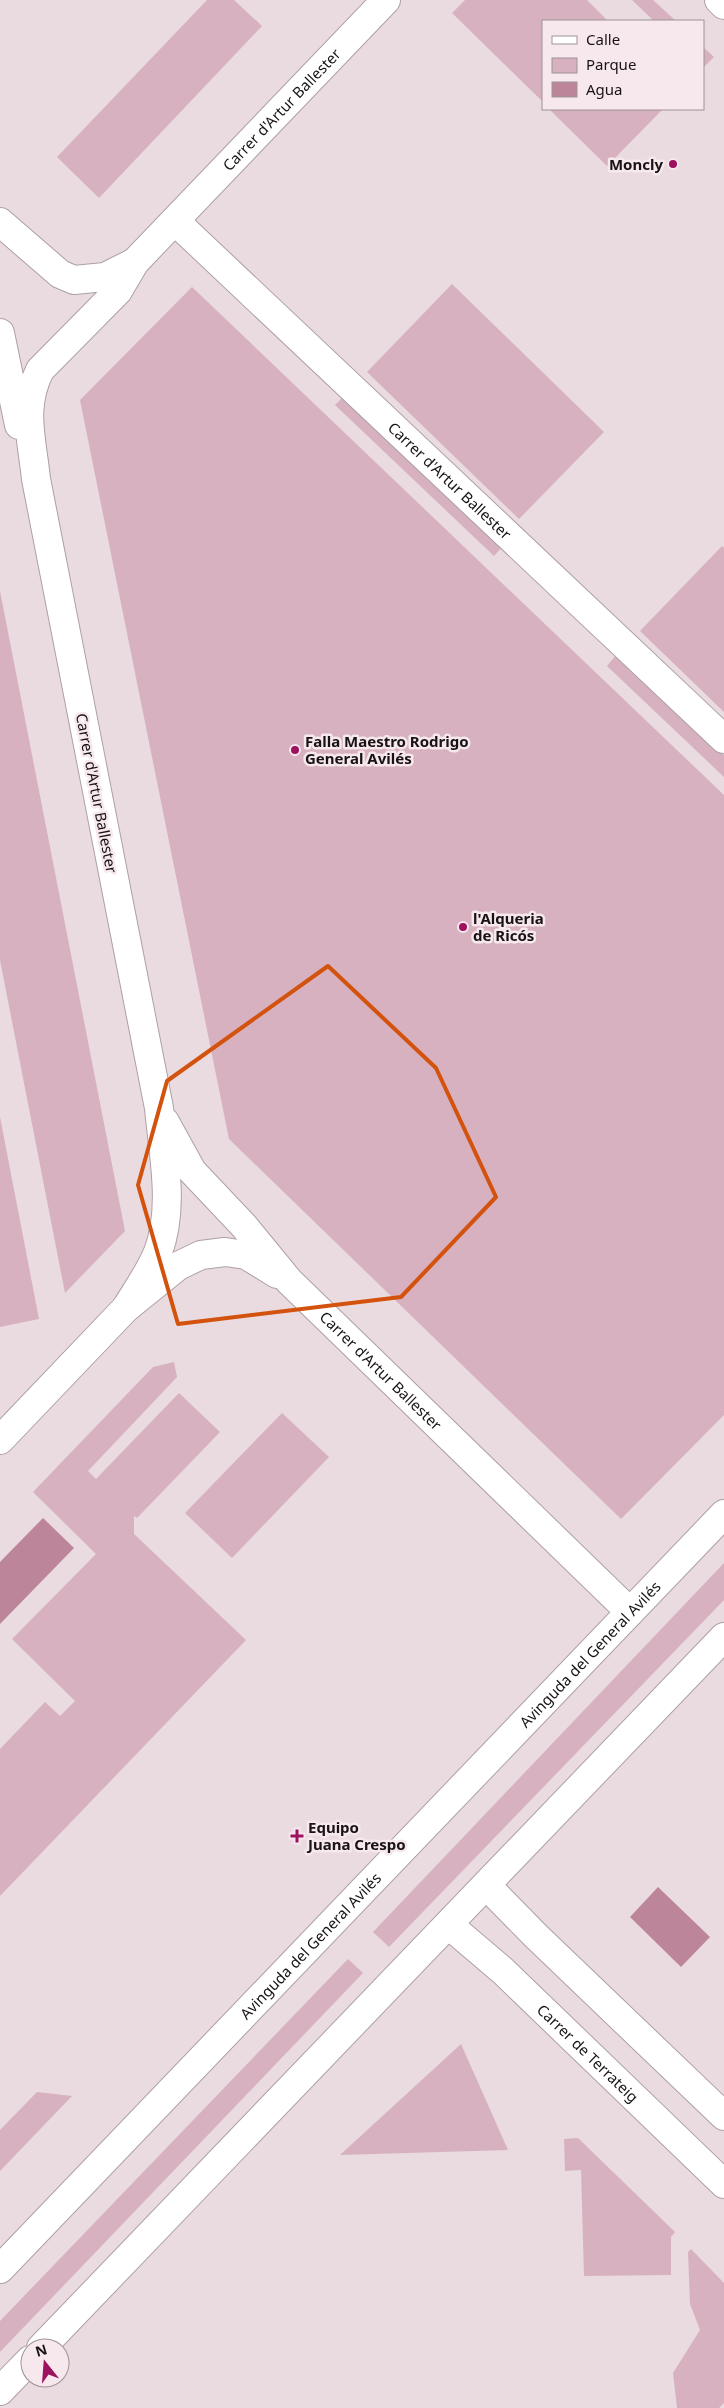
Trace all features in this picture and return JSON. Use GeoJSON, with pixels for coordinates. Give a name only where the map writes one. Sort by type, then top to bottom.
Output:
{"type":"FeatureCollection","features":[{"type":"Feature","properties":{"kind":"street","name":"Carrer d'Artur Ballester"},"geometry":{"type":"LineString","coordinates":[[126,1308],[152,1264],[165,1225],[166,1199],[158,1108],[36,479],[28,407],[32,386],[40,370],[118,291],[135,262],[386,0]]}},
{"type":"Feature","properties":{"kind":"street"},"geometry":{"type":"LineString","coordinates":[[719,0],[724,5]]}},
{"type":"Feature","properties":{"kind":"street","name":"Carrer d'Artur Ballester"},"geometry":{"type":"LineString","coordinates":[[176,220],[724,739]]}},
{"type":"Feature","properties":{"kind":"street","name":"Carrer d'Artur Ballester"},"geometry":{"type":"LineString","coordinates":[[0,222],[60,274],[74,280],[104,277],[135,262]]}},
{"type":"Feature","properties":{"kind":"street","name":"Carrer d'Artur Ballester"},"geometry":{"type":"LineString","coordinates":[[0,333],[20,429],[36,479]]}},
{"type":"Feature","properties":{"kind":"street","name":"Carrer d'Artur Ballester"},"geometry":{"type":"LineString","coordinates":[[158,1108],[174,1142],[192,1171],[244,1226],[289,1281],[630,1612]]}},
{"type":"Feature","properties":{"kind":"street"},"geometry":{"type":"LineString","coordinates":[[0,1440],[126,1308],[178,1266],[201,1255],[225,1252],[246,1256],[289,1281]]}},
{"type":"Feature","properties":{"kind":"street","name":"Avinguda del General Avilés"},"geometry":{"type":"LineString","coordinates":[[0,2269],[724,1514]]}},
{"type":"Feature","properties":{"kind":"street"},"geometry":{"type":"LineString","coordinates":[[51,2338],[450,1925],[724,1637]]}},
{"type":"Feature","properties":{"kind":"street"},"geometry":{"type":"LineString","coordinates":[[487,1886],[536,1936],[724,2116]]}},
{"type":"Feature","properties":{"kind":"street","name":"Carrer de Terrateig"},"geometry":{"type":"LineString","coordinates":[[450,1925],[503,1971],[724,2184]]}},
{"type":"Feature","properties":{"kind":"street"},"geometry":{"type":"LineString","coordinates":[[0,2391],[20,2370]]}},
{"type":"Feature","properties":{"kind":"highlighted area"},"geometry":{"type":"Polygon","coordinates":[[[328,966],[436,1068],[496,1197],[401,1297],[178,1324],[138,1185],[167,1081],[328,966]]]}},
{"type":"Feature","properties":{"kind":"green space"},"geometry":{"type":"Polygon","coordinates":[[[207,0],[234,0],[262,26],[99,198],[57,157],[207,0]]]}},
{"type":"Feature","properties":{"kind":"green space"},"geometry":{"type":"Polygon","coordinates":[[[465,0],[587,0],[607,20],[542,20],[542,101],[452,13],[465,0]]]}},
{"type":"Feature","properties":{"kind":"green space"},"geometry":{"type":"Polygon","coordinates":[[[632,0],[653,0],[675,20],[653,20],[632,0]]]}},
{"type":"Feature","properties":{"kind":"green space"},"geometry":{"type":"Polygon","coordinates":[[[704,48],[714,57],[704,67],[704,48]]]}},
{"type":"Feature","properties":{"kind":"green space"},"geometry":{"type":"Polygon","coordinates":[[[550,110],[662,110],[607,166],[550,110]]]}},
{"type":"Feature","properties":{"kind":"green space"},"geometry":{"type":"Polygon","coordinates":[[[452,284],[604,432],[519,519],[367,372],[452,284]]]}},
{"type":"Feature","properties":{"kind":"green space"},"geometry":{"type":"Polygon","coordinates":[[[192,287],[724,795],[724,1415],[621,1519],[229,1139],[80,400],[192,287]]]}},
{"type":"Feature","properties":{"kind":"green space"},"geometry":{"type":"Polygon","coordinates":[[[346,394],[505,544],[494,556],[335,405],[346,394]]]}},
{"type":"Feature","properties":{"kind":"green space"},"geometry":{"type":"Polygon","coordinates":[[[722,546],[724,548],[724,712],[640,631],[722,546]]]}},
{"type":"Feature","properties":{"kind":"green space"},"geometry":{"type":"Polygon","coordinates":[[[0,591],[125,1231],[65,1293],[0,960],[0,591]]]}},
{"type":"Feature","properties":{"kind":"green space"},"geometry":{"type":"Polygon","coordinates":[[[617,654],[724,755],[724,777],[607,666],[617,654]]]}},
{"type":"Feature","properties":{"kind":"green space"},"geometry":{"type":"Polygon","coordinates":[[[0,1117],[39,1319],[0,1327],[0,1117]]]}},
{"type":"Feature","properties":{"kind":"green space"},"geometry":{"type":"Polygon","coordinates":[[[174,1362],[177,1377],[88,1471],[96,1479],[179,1393],[220,1432],[137,1518],[134,1516],[134,1534],[246,1640],[0,1896],[0,1749],[45,1702],[60,1716],[75,1701],[12,1639],[96,1554],[33,1492],[153,1367],[174,1362]]]}},
{"type":"Feature","properties":{"kind":"green space"},"geometry":{"type":"Polygon","coordinates":[[[282,1413],[329,1457],[232,1558],[185,1513],[282,1413]]]}},
{"type":"Feature","properties":{"kind":"green space"},"geometry":{"type":"Polygon","coordinates":[[[724,1563],[724,1600],[389,1947],[373,1932],[724,1563]]]}},
{"type":"Feature","properties":{"kind":"green space"},"geometry":{"type":"Polygon","coordinates":[[[348,1959],[363,1973],[0,2352],[0,2321],[348,1959]]]}},
{"type":"Feature","properties":{"kind":"green space"},"geometry":{"type":"Polygon","coordinates":[[[461,2044],[508,2150],[340,2155],[461,2044]]]}},
{"type":"Feature","properties":{"kind":"green space"},"geometry":{"type":"Polygon","coordinates":[[[37,2092],[72,2096],[0,2171],[0,2130],[37,2092]]]}},
{"type":"Feature","properties":{"kind":"green space"},"geometry":{"type":"Polygon","coordinates":[[[578,2138],[675,2232],[671,2237],[671,2275],[584,2276],[581,2170],[565,2171],[564,2139],[578,2138]]]}},
{"type":"Feature","properties":{"kind":"green space"},"geometry":{"type":"Polygon","coordinates":[[[691,2249],[724,2283],[724,2403],[719,2408],[677,2408],[673,2373],[700,2330],[690,2304],[688,2252],[691,2249]]]}},
{"type":"Feature","properties":{"kind":"water"},"geometry":{"type":"Polygon","coordinates":[[[43,1518],[74,1548],[0,1624],[0,1562],[43,1518]]]}},
{"type":"Feature","properties":{"kind":"water"},"geometry":{"type":"Polygon","coordinates":[[[658,1887],[710,1937],[681,1967],[630,1917],[658,1887]]]}},
{"type":"Feature","properties":{"kind":"place","name":"Moncly"},"geometry":{"type":"Point","coordinates":[673,164]}},
{"type":"Feature","properties":{"kind":"place","name":"Falla Maestro Rodrigo General Avilés"},"geometry":{"type":"Point","coordinates":[295,750]}},
{"type":"Feature","properties":{"kind":"place","name":"l'Alqueria de Ricós"},"geometry":{"type":"Point","coordinates":[463,927]}},
{"type":"Feature","properties":{"kind":"place","name":"Equipo Juana Crespo"},"geometry":{"type":"Point","coordinates":[297,1836]}}]}
